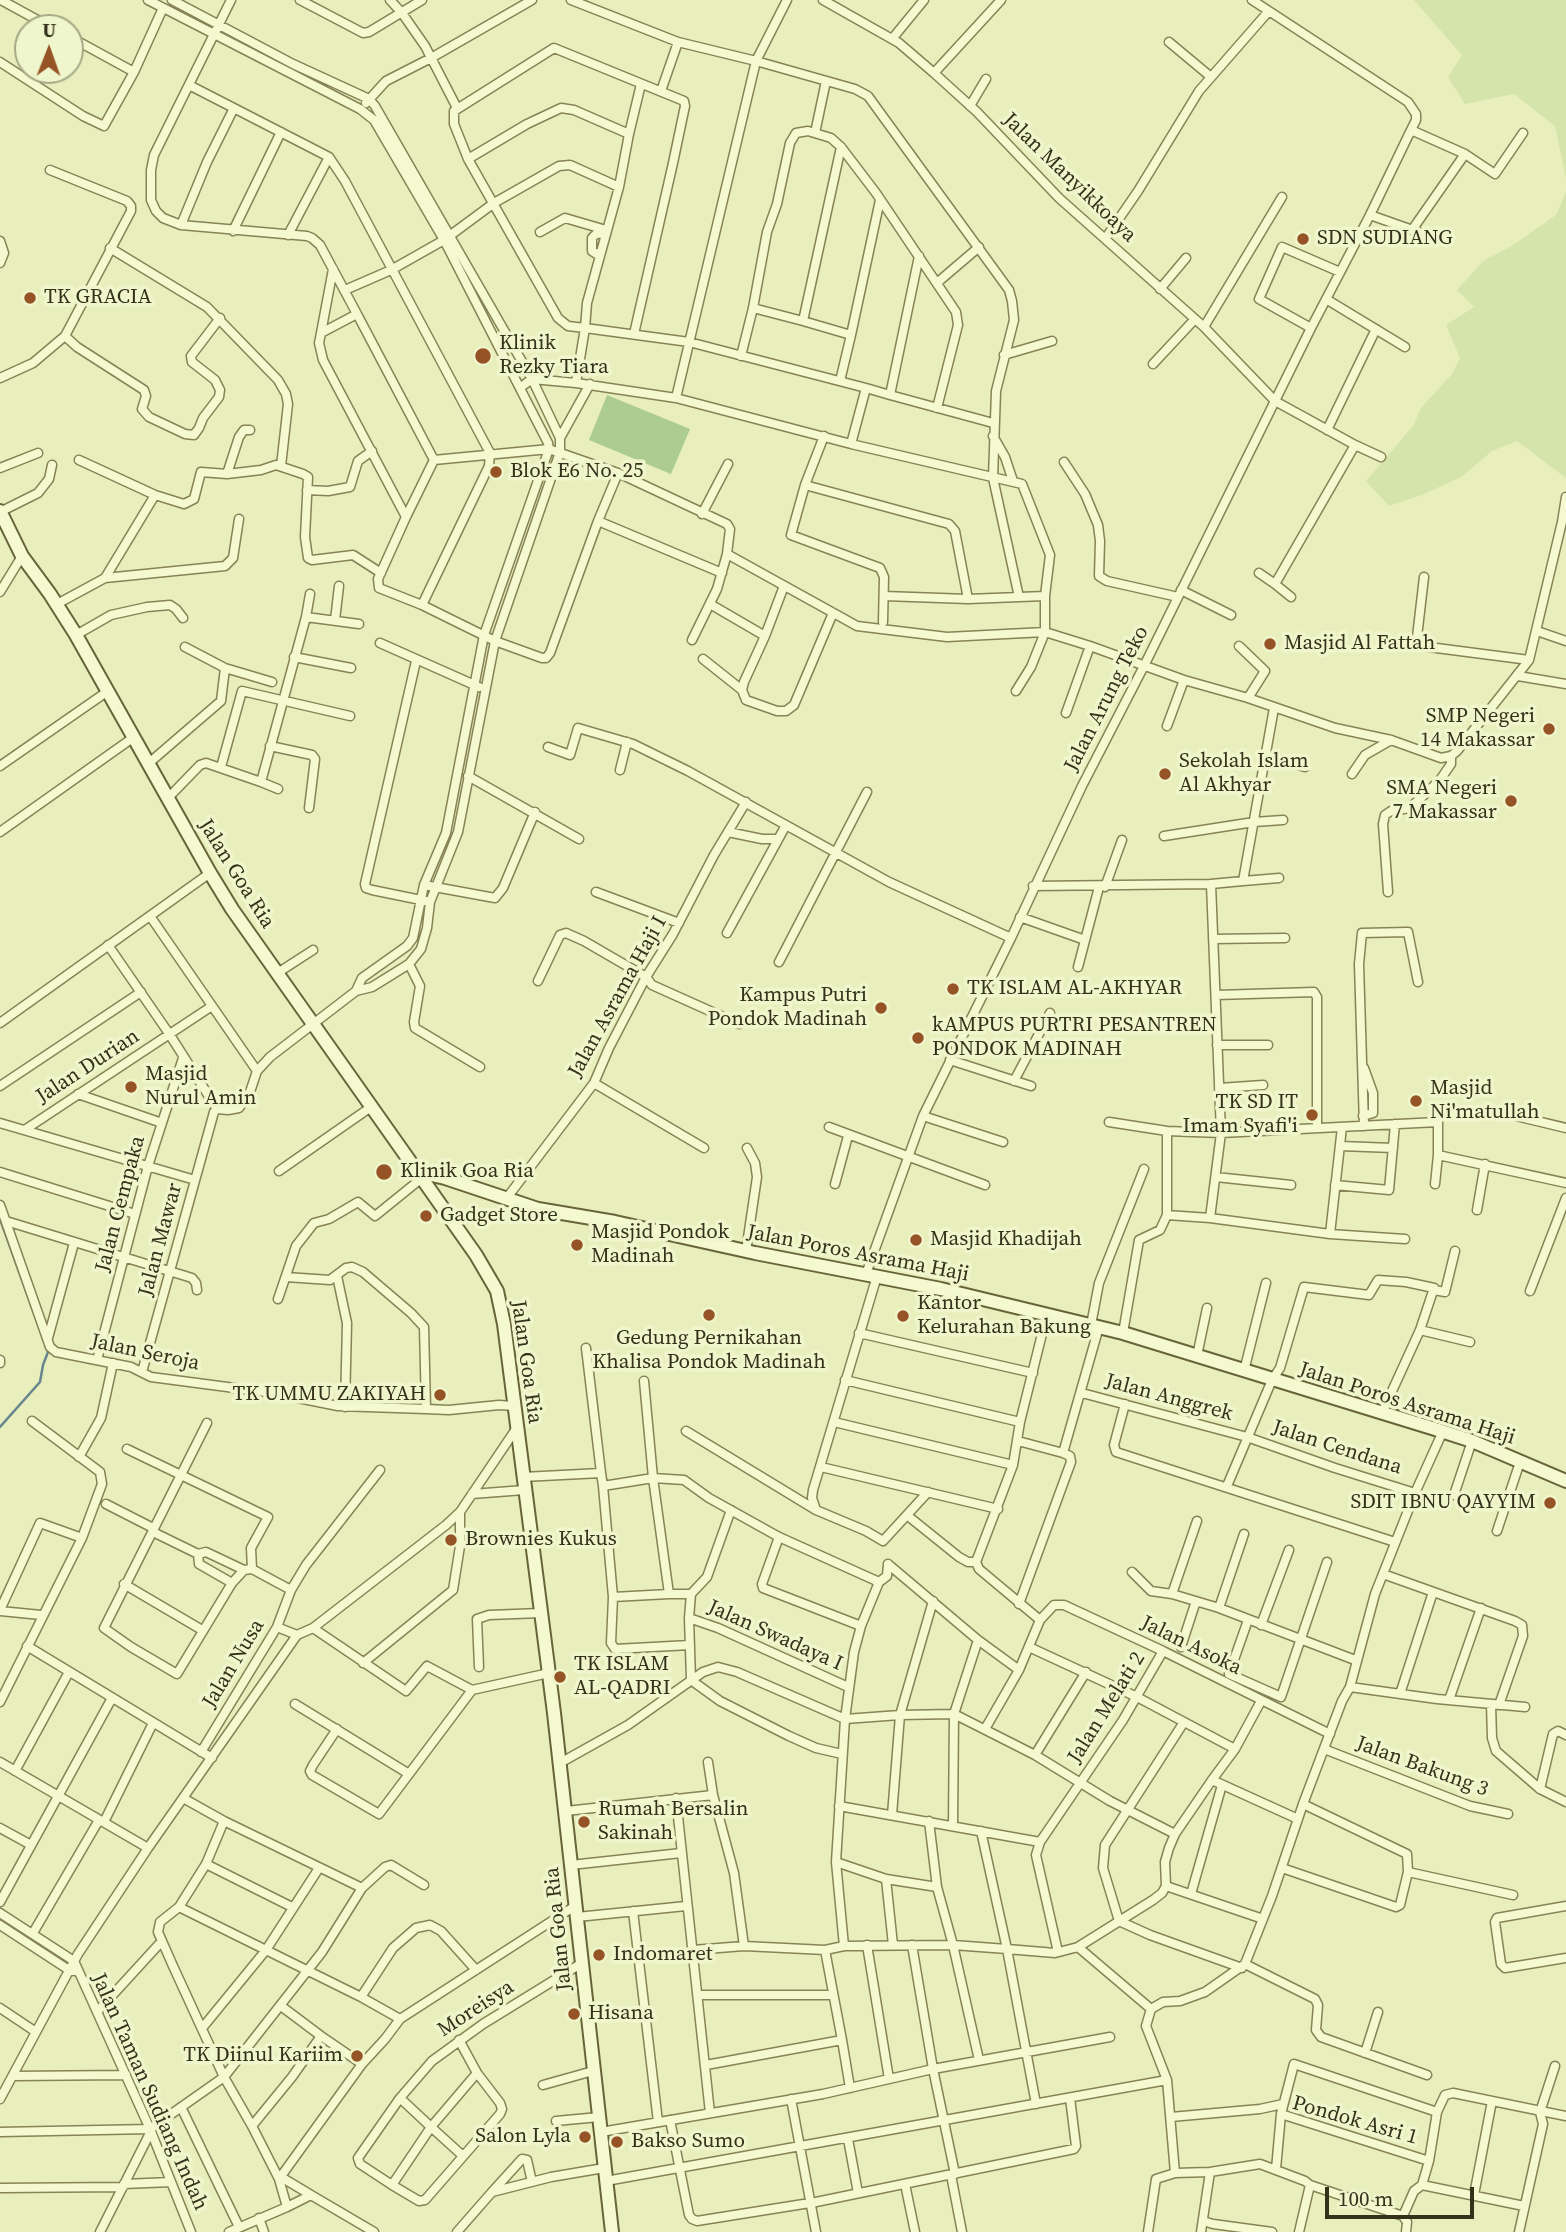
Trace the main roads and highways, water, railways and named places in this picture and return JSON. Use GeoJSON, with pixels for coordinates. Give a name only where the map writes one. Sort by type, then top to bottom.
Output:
{"type":"FeatureCollection","features":[{"type":"Feature","properties":{"kind":"main road","name":"Jalan Goa Ria"},"geometry":{"type":"LineString","coordinates":[[0,511],[22,556],[76,635],[232,909],[279,972],[312,1024],[476,1255],[497,1291],[504,1324],[566,1811],[612,2232]]}},
{"type":"Feature","properties":{"kind":"main road","name":"Jalan Poros Asrama Haji"},"geometry":{"type":"LineString","coordinates":[[420,1175],[445,1178],[538,1209],[615,1222],[941,1289],[1123,1333],[1472,1441],[1566,1481]]}},
{"type":"Feature","properties":{"kind":"waterway"},"geometry":{"type":"LineString","coordinates":[[0,1219],[48,1352],[40,1382],[0,1427]]}},
{"type":"Feature","properties":{"kind":"place","name":"SDN SUDIANG"},"geometry":{"type":"Point","coordinates":[1303,239]}},
{"type":"Feature","properties":{"kind":"place","name":"TK GRACIA"},"geometry":{"type":"Point","coordinates":[30,298]}},
{"type":"Feature","properties":{"kind":"place","name":"Klinik Rezky Tiara"},"geometry":{"type":"Point","coordinates":[483,356]}},
{"type":"Feature","properties":{"kind":"place","name":"Blok E6 No. 25"},"geometry":{"type":"Point","coordinates":[496,472]}},
{"type":"Feature","properties":{"kind":"place","name":"Masjid Al Fattah"},"geometry":{"type":"Point","coordinates":[1270,644]}},
{"type":"Feature","properties":{"kind":"place","name":"SMP Negeri 14 Makassar"},"geometry":{"type":"Point","coordinates":[1549,729]}},
{"type":"Feature","properties":{"kind":"place","name":"Sekolah Islam Al Akhyar"},"geometry":{"type":"Point","coordinates":[1165,774]}},
{"type":"Feature","properties":{"kind":"place","name":"SMA Negeri 7 Makassar"},"geometry":{"type":"Point","coordinates":[1511,801]}},
{"type":"Feature","properties":{"kind":"place","name":"TK ISLAM AL-AKHYAR"},"geometry":{"type":"Point","coordinates":[953,989]}},
{"type":"Feature","properties":{"kind":"place","name":"Kampus Putri Pondok Madinah"},"geometry":{"type":"Point","coordinates":[881,1008]}},
{"type":"Feature","properties":{"kind":"place","name":"kAMPUS PURTRI PESANTREN PONDOK MADINAH"},"geometry":{"type":"Point","coordinates":[918,1038]}},
{"type":"Feature","properties":{"kind":"place","name":"Masjid Nurul Amin"},"geometry":{"type":"Point","coordinates":[131,1087]}},
{"type":"Feature","properties":{"kind":"place","name":"Masjid Ni'matullah"},"geometry":{"type":"Point","coordinates":[1416,1101]}},
{"type":"Feature","properties":{"kind":"place","name":"TK SD IT Imam Syafi'i"},"geometry":{"type":"Point","coordinates":[1312,1115]}},
{"type":"Feature","properties":{"kind":"place","name":"Klinik Goa Ria"},"geometry":{"type":"Point","coordinates":[384,1172]}},
{"type":"Feature","properties":{"kind":"place","name":"Gadget Store"},"geometry":{"type":"Point","coordinates":[426,1216]}},
{"type":"Feature","properties":{"kind":"place","name":"Masjid Khadijah"},"geometry":{"type":"Point","coordinates":[916,1240]}},
{"type":"Feature","properties":{"kind":"place","name":"Masjid Pondok Madinah"},"geometry":{"type":"Point","coordinates":[577,1245]}},
{"type":"Feature","properties":{"kind":"place","name":"Gedung Pernikahan Khalisa Pondok Madinah"},"geometry":{"type":"Point","coordinates":[709,1315]}},
{"type":"Feature","properties":{"kind":"place","name":"Kantor Kelurahan Bakung"},"geometry":{"type":"Point","coordinates":[903,1316]}},
{"type":"Feature","properties":{"kind":"place","name":"TK UMMU ZAKIYAH"},"geometry":{"type":"Point","coordinates":[440,1395]}},
{"type":"Feature","properties":{"kind":"place","name":"SDIT IBNU QAYYIM"},"geometry":{"type":"Point","coordinates":[1550,1503]}},
{"type":"Feature","properties":{"kind":"place","name":"Brownies Kukus"},"geometry":{"type":"Point","coordinates":[451,1540]}},
{"type":"Feature","properties":{"kind":"place","name":"TK ISLAM AL-QADRI"},"geometry":{"type":"Point","coordinates":[560,1677]}},
{"type":"Feature","properties":{"kind":"place","name":"Rumah Bersalin Sakinah"},"geometry":{"type":"Point","coordinates":[584,1822]}},
{"type":"Feature","properties":{"kind":"place","name":"Indomaret"},"geometry":{"type":"Point","coordinates":[599,1955]}},
{"type":"Feature","properties":{"kind":"place","name":"Hisana"},"geometry":{"type":"Point","coordinates":[574,2014]}},
{"type":"Feature","properties":{"kind":"place","name":"TK Diinul Kariim"},"geometry":{"type":"Point","coordinates":[357,2056]}},
{"type":"Feature","properties":{"kind":"place","name":"Salon Lyla"},"geometry":{"type":"Point","coordinates":[585,2137]}},
{"type":"Feature","properties":{"kind":"place","name":"Bakso Sumo"},"geometry":{"type":"Point","coordinates":[617,2142]}}]}
